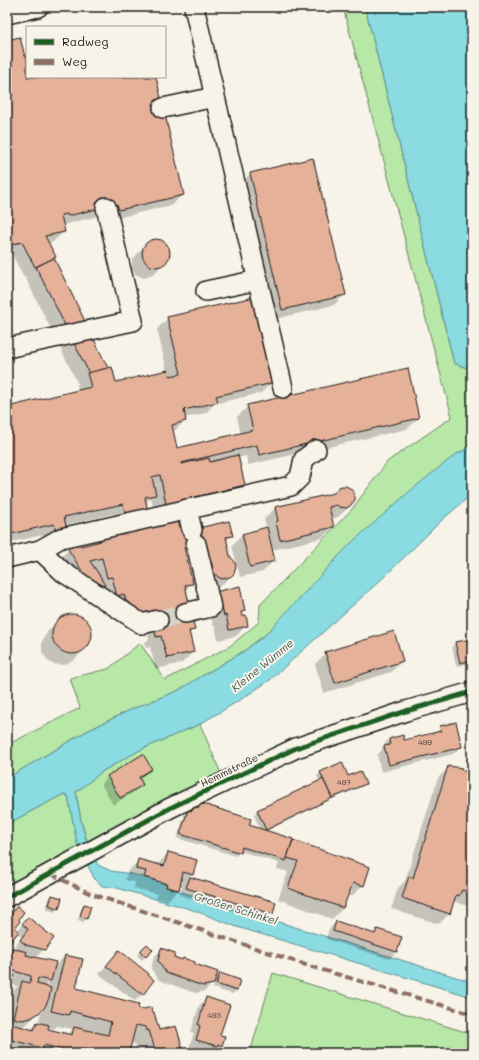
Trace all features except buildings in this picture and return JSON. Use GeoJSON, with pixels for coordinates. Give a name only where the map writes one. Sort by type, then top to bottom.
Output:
{"type":"FeatureCollection","features":[{"type":"Feature","properties":{"kind":"street"},"geometry":{"type":"LineString","coordinates":[[7,14],[38,7]]}},
{"type":"Feature","properties":{"kind":"street"},"geometry":{"type":"LineString","coordinates":[[194,7],[283,388]]}},
{"type":"Feature","properties":{"kind":"street"},"geometry":{"type":"LineString","coordinates":[[163,108],[215,97]]}},
{"type":"Feature","properties":{"kind":"street"},"geometry":{"type":"LineString","coordinates":[[7,348],[133,321],[106,207]]}},
{"type":"Feature","properties":{"kind":"street"},"geometry":{"type":"LineString","coordinates":[[206,291],[258,280]]}},
{"type":"Feature","properties":{"kind":"street"},"geometry":{"type":"LineString","coordinates":[[7,558],[40,550],[61,538],[291,486],[300,477],[304,459],[316,450]]}},
{"type":"Feature","properties":{"kind":"street"},"geometry":{"type":"LineString","coordinates":[[185,613],[212,607],[187,509]]}},
{"type":"Feature","properties":{"kind":"street"},"geometry":{"type":"LineString","coordinates":[[40,550],[63,572],[142,624],[158,620]]}},
{"type":"Feature","properties":{"kind":"street","name":"Hemmstraße"},"geometry":{"type":"LineString","coordinates":[[7,897],[170,808],[296,748],[406,711],[472,692]]}},
{"type":"Feature","properties":{"kind":"green space"},"geometry":{"type":"Polygon","coordinates":[[[343,7],[365,7],[454,363],[472,370],[472,446],[455,455],[266,634],[244,651],[177,691],[132,709],[87,731],[7,778],[7,745],[80,708],[70,678],[108,669],[140,643],[165,680],[230,646],[259,622],[260,605],[352,509],[388,461],[452,417],[343,7]]]}},
{"type":"Feature","properties":{"kind":"green space"},"geometry":{"type":"Polygon","coordinates":[[[200,724],[222,776],[88,844],[81,821],[76,792],[103,771],[140,750],[200,724]]]}},
{"type":"Feature","properties":{"kind":"green space"},"geometry":{"type":"Polygon","coordinates":[[[64,794],[68,796],[79,849],[7,887],[7,824],[64,794]]]}},
{"type":"Feature","properties":{"kind":"green space"},"geometry":{"type":"Polygon","coordinates":[[[273,973],[472,1034],[472,1053],[250,1053],[273,973]]]}},
{"type":"Feature","properties":{"kind":"water"},"geometry":{"type":"Polygon","coordinates":[[[365,7],[466,7],[472,26],[472,370],[454,363],[365,7]]]}},
{"type":"Feature","properties":{"kind":"water","name":"Kleine Wümme"},"geometry":{"type":"Polygon","coordinates":[[[472,446],[472,494],[441,521],[384,577],[270,680],[200,724],[140,750],[103,771],[76,792],[86,839],[98,865],[111,871],[132,874],[167,884],[166,887],[472,982],[472,997],[237,927],[193,910],[117,888],[102,886],[94,878],[77,844],[68,796],[64,794],[7,824],[7,778],[87,731],[132,709],[177,691],[244,651],[266,634],[350,544],[410,491],[455,455],[472,446]]]}},
{"type":"Feature","properties":{"kind":"tunnel"},"geometry":{"type":"LineString","coordinates":[[158,620],[185,613]]}},
{"type":"Feature","properties":{"kind":"marked path"},"geometry":{"type":"LineString","coordinates":[[51,874],[89,893],[309,966],[472,1014]]}},
{"type":"Feature","properties":{"kind":"cycle path"},"geometry":{"type":"LineString","coordinates":[[7,897],[170,808],[296,748],[406,711],[472,692]]}},
{"type":"Feature","properties":{"kind":"water label","name":"Großer Schinkel"},"geometry":{"type":"Point","coordinates":[236,908]}}]}
